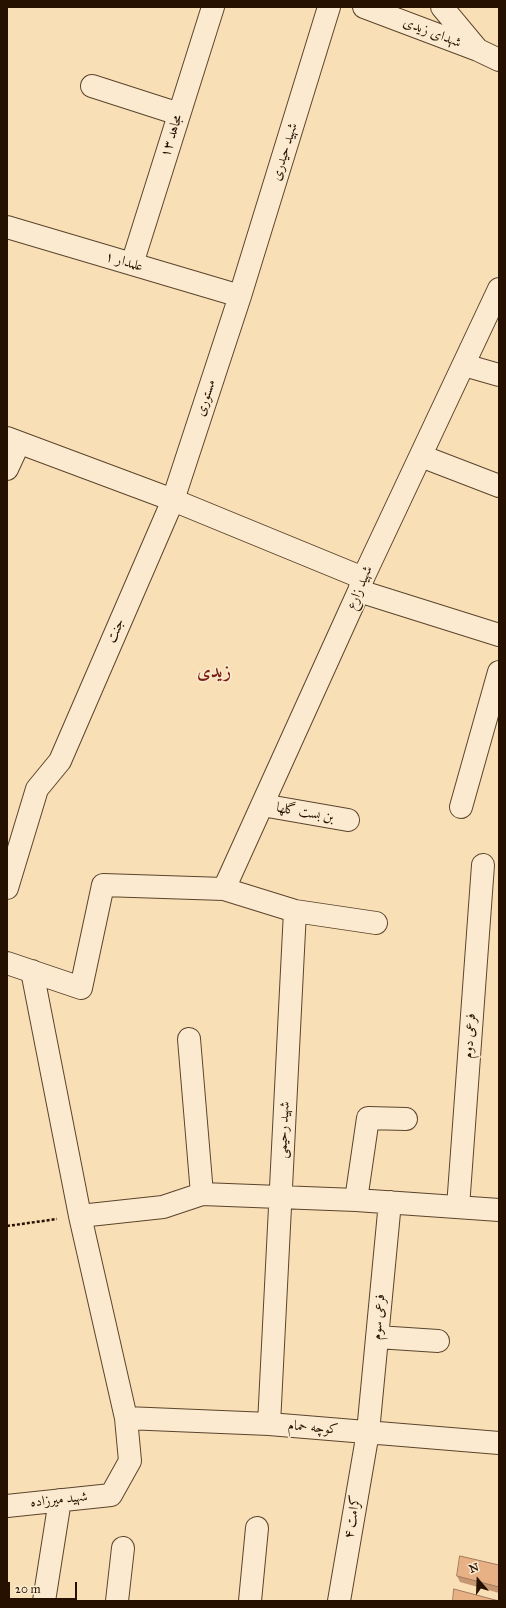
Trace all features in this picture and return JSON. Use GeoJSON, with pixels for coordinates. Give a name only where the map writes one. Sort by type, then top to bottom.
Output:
{"type":"FeatureCollection","features":[{"type":"Feature","properties":{"kind":"street","name":"مجاهد ۱۳"},"geometry":{"type":"LineString","coordinates":[[132,264],[213,7]]}},
{"type":"Feature","properties":{"kind":"street","name":"شهید حیدری"},"geometry":{"type":"LineString","coordinates":[[240,296],[329,7]]}},
{"type":"Feature","properties":{"kind":"street","name":"شهدای زیدی"},"geometry":{"type":"LineString","coordinates":[[364,7],[478,50],[499,60]]}},
{"type":"Feature","properties":{"kind":"street"},"geometry":{"type":"LineString","coordinates":[[442,7],[478,50]]}},
{"type":"Feature","properties":{"kind":"street"},"geometry":{"type":"LineString","coordinates":[[92,86],[179,114]]}},
{"type":"Feature","properties":{"kind":"street","name":"علمدار ۱"},"geometry":{"type":"LineString","coordinates":[[7,227],[240,296]]}},
{"type":"Feature","properties":{"kind":"street","name":"شهید زارع"},"geometry":{"type":"LineString","coordinates":[[224,889],[361,585],[499,289]]}},
{"type":"Feature","properties":{"kind":"street","name":"مستوری"},"geometry":{"type":"LineString","coordinates":[[172,500],[240,296]]}},
{"type":"Feature","properties":{"kind":"street"},"geometry":{"type":"LineString","coordinates":[[464,365],[499,375]]}},
{"type":"Feature","properties":{"kind":"street"},"geometry":{"type":"LineString","coordinates":[[7,469],[13,441],[172,500],[361,585],[499,635]]}},
{"type":"Feature","properties":{"kind":"street"},"geometry":{"type":"LineString","coordinates":[[421,456],[499,486]]}},
{"type":"Feature","properties":{"kind":"street","name":"جنت"},"geometry":{"type":"LineString","coordinates":[[7,888],[37,789],[60,761],[172,500]]}},
{"type":"Feature","properties":{"kind":"street"},"geometry":{"type":"LineString","coordinates":[[461,807],[499,672]]}},
{"type":"Feature","properties":{"kind":"street","name":"بن بست گلها"},"geometry":{"type":"LineString","coordinates":[[262,805],[348,820]]}},
{"type":"Feature","properties":{"kind":"street","name":"فرعی دوم"},"geometry":{"type":"LineString","coordinates":[[458,1207],[483,865]]}},
{"type":"Feature","properties":{"kind":"street"},"geometry":{"type":"LineString","coordinates":[[7,963],[81,988],[103,885],[224,889],[295,911],[376,923]]}},
{"type":"Feature","properties":{"kind":"street","name":"شهید رحیمی"},"geometry":{"type":"LineString","coordinates":[[269,1424],[295,911]]}},
{"type":"Feature","properties":{"kind":"street"},"geometry":{"type":"LineString","coordinates":[[32,971],[80,1216],[126,1418]]}},
{"type":"Feature","properties":{"kind":"street"},"geometry":{"type":"LineString","coordinates":[[189,1038],[202,1194]]}},
{"type":"Feature","properties":{"kind":"street"},"geometry":{"type":"LineString","coordinates":[[356,1200],[368,1118],[406,1119]]}},
{"type":"Feature","properties":{"kind":"street"},"geometry":{"type":"LineString","coordinates":[[80,1216],[163,1207],[202,1194],[356,1200],[499,1210]]}},
{"type":"Feature","properties":{"kind":"street","name":"فرعی سوم"},"geometry":{"type":"LineString","coordinates":[[368,1432],[390,1202]]}},
{"type":"Feature","properties":{"kind":"street"},"geometry":{"type":"LineString","coordinates":[[377,1337],[438,1341]]}},
{"type":"Feature","properties":{"kind":"street","name":"کوچه حمام"},"geometry":{"type":"LineString","coordinates":[[126,1418],[269,1424],[499,1443]]}},
{"type":"Feature","properties":{"kind":"street","name":"شهید میرزاده"},"geometry":{"type":"LineString","coordinates":[[7,1506],[110,1495],[130,1461],[126,1418]]}},
{"type":"Feature","properties":{"kind":"street","name":"کرامت ۴"},"geometry":{"type":"LineString","coordinates":[[339,1601],[368,1432]]}},
{"type":"Feature","properties":{"kind":"street"},"geometry":{"type":"LineString","coordinates":[[44,1601],[60,1500]]}},
{"type":"Feature","properties":{"kind":"street"},"geometry":{"type":"LineString","coordinates":[[250,1601],[257,1528]]}},
{"type":"Feature","properties":{"kind":"street"},"geometry":{"type":"LineString","coordinates":[[117,1601],[123,1548]]}},
{"type":"Feature","properties":{"kind":"path"},"geometry":{"type":"LineString","coordinates":[[7,1226],[80,1216]]}},
{"type":"Feature","properties":{"kind":"building"},"geometry":{"type":"Polygon","coordinates":[[[460,1556],[499,1565],[499,1587],[457,1576],[460,1556]]]}},
{"type":"Feature","properties":{"kind":"building"},"geometry":{"type":"Polygon","coordinates":[[[454,1589],[499,1601],[453,1601],[454,1589]]]}},
{"type":"Feature","properties":{"kind":"district","name":"زیدی"},"geometry":{"type":"Point","coordinates":[214,673]}}]}
